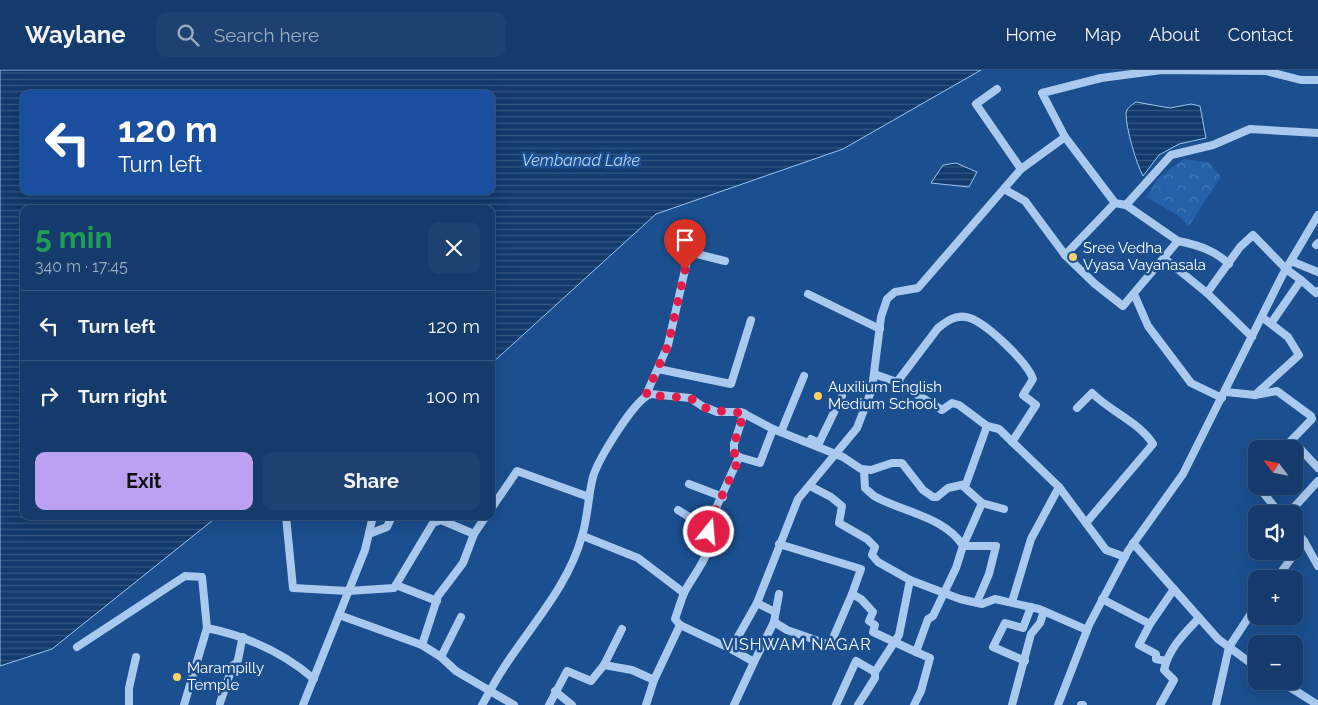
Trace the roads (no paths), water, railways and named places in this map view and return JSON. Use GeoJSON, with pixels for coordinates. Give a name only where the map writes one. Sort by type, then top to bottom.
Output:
{"type":"FeatureCollection","features":[{"type":"Feature","properties":{"kind":"street"},"geometry":{"type":"LineString","coordinates":[[1229,264],[1217,252],[1178,241],[1126,206],[1115,203],[1065,137],[1042,93],[1075,83],[1162,70],[1266,72],[1300,80],[1318,80]]}},
{"type":"Feature","properties":{"kind":"street"},"geometry":{"type":"LineString","coordinates":[[996,89],[976,104],[1021,169]]}},
{"type":"Feature","properties":{"kind":"street"},"geometry":{"type":"LineString","coordinates":[[1126,206],[1171,155],[1213,145],[1250,129],[1318,133]]}},
{"type":"Feature","properties":{"kind":"street"},"geometry":{"type":"LineString","coordinates":[[731,649],[757,603],[798,499],[857,428],[872,389],[880,329],[885,304],[890,295],[918,288],[1021,169],[1065,137]]}},
{"type":"Feature","properties":{"kind":"street"},"geometry":{"type":"LineString","coordinates":[[1004,189],[1025,201],[1065,255],[1095,284],[1123,306],[1178,241]]}},
{"type":"Feature","properties":{"kind":"street"},"geometry":{"type":"LineString","coordinates":[[1065,255],[1115,203]]}},
{"type":"Feature","properties":{"kind":"street"},"geometry":{"type":"LineString","coordinates":[[1058,705],[1087,630],[1102,599],[1133,543],[1183,474],[1286,269],[1318,215]]}},
{"type":"Feature","properties":{"kind":"street"},"geometry":{"type":"LineString","coordinates":[[1207,294],[1240,247],[1253,235],[1286,269],[1316,293],[1318,291]]}},
{"type":"Feature","properties":{"kind":"street"},"geometry":{"type":"LineString","coordinates":[[482,705],[549,605],[572,565],[582,536],[594,474],[607,449],[638,403],[646,395],[668,345],[689,252],[725,261]]}},
{"type":"Feature","properties":{"kind":"street"},"geometry":{"type":"LineString","coordinates":[[1164,258],[1207,294],[1252,337]]}},
{"type":"Feature","properties":{"kind":"street"},"geometry":{"type":"LineString","coordinates":[[1291,261],[1318,272]]}},
{"type":"Feature","properties":{"kind":"street"},"geometry":{"type":"LineString","coordinates":[[1272,322],[1301,280]]}},
{"type":"Feature","properties":{"kind":"street"},"geometry":{"type":"LineString","coordinates":[[808,294],[880,329]]}},
{"type":"Feature","properties":{"kind":"street"},"geometry":{"type":"LineString","coordinates":[[1134,294],[1148,326],[1191,383],[1224,395],[1255,395],[1277,391],[1311,416],[1312,419],[1307,426],[1292,440]]}},
{"type":"Feature","properties":{"kind":"street"},"geometry":{"type":"LineString","coordinates":[[897,382],[938,328],[945,323],[954,317],[966,317],[980,323],[1020,359],[1030,371],[1033,379],[1024,395],[1036,404],[1012,442]]}},
{"type":"Feature","properties":{"kind":"street"},"geometry":{"type":"LineString","coordinates":[[1255,395],[1299,354],[1288,337],[1272,322],[1262,317]]}},
{"type":"Feature","properties":{"kind":"street"},"geometry":{"type":"LineString","coordinates":[[658,370],[731,384],[751,320]]}},
{"type":"Feature","properties":{"kind":"street"},"geometry":{"type":"LineString","coordinates":[[874,374],[897,382],[942,410],[952,403],[959,405],[987,426],[1000,428],[1059,487],[1106,550],[1125,557]]}},
{"type":"Feature","properties":{"kind":"street"},"geometry":{"type":"LineString","coordinates":[[782,430],[804,376]]}},
{"type":"Feature","properties":{"kind":"street"},"geometry":{"type":"LineString","coordinates":[[1077,408],[1092,393],[1117,414],[1146,433],[1153,444],[1086,524]]}},
{"type":"Feature","properties":{"kind":"street"},"geometry":{"type":"LineString","coordinates":[[646,395],[690,398],[709,410],[744,413],[773,429],[782,430],[819,443],[842,396]]}},
{"type":"Feature","properties":{"kind":"street"},"geometry":{"type":"LineString","coordinates":[[744,413],[734,444],[734,453],[740,457],[760,462],[773,429]]}},
{"type":"Feature","properties":{"kind":"street"},"geometry":{"type":"LineString","coordinates":[[963,486],[973,467],[987,426]]}},
{"type":"Feature","properties":{"kind":"street"},"geometry":{"type":"LineString","coordinates":[[782,430],[843,457],[864,470],[877,469],[892,462],[902,463],[923,490],[933,497],[938,497],[948,488],[963,486],[982,503],[1004,509]]}},
{"type":"Feature","properties":{"kind":"street"},"geometry":{"type":"LineString","coordinates":[[1303,452],[1318,468]]}},
{"type":"Feature","properties":{"kind":"street"},"geometry":{"type":"LineString","coordinates":[[707,528],[740,457]]}},
{"type":"Feature","properties":{"kind":"street"},"geometry":{"type":"LineString","coordinates":[[864,470],[865,488],[874,496],[943,526],[956,535],[963,546]]}},
{"type":"Feature","properties":{"kind":"street"},"geometry":{"type":"LineString","coordinates":[[495,503],[517,471],[589,497]]}},
{"type":"Feature","properties":{"kind":"street"},"geometry":{"type":"LineString","coordinates":[[1296,505],[1318,481]]}},
{"type":"Feature","properties":{"kind":"street"},"geometry":{"type":"LineString","coordinates":[[689,484],[723,497]]}},
{"type":"Feature","properties":{"kind":"street"},"geometry":{"type":"LineString","coordinates":[[810,486],[831,497],[842,506],[839,522],[875,547],[872,555],[878,562],[910,580],[943,593],[982,604],[995,599],[1031,607],[1087,630]]}},
{"type":"Feature","properties":{"kind":"street"},"geometry":{"type":"LineString","coordinates":[[1012,602],[1031,539],[1059,487]]}},
{"type":"Feature","properties":{"kind":"street"},"geometry":{"type":"LineString","coordinates":[[1265,495],[1273,505]]}},
{"type":"Feature","properties":{"kind":"street"},"geometry":{"type":"LineString","coordinates":[[916,652],[928,620],[933,616],[956,568],[963,546],[982,503]]}},
{"type":"Feature","properties":{"kind":"street"},"geometry":{"type":"LineString","coordinates":[[678,510],[707,528],[710,536],[709,548],[684,593],[675,619],[680,625],[754,662]]}},
{"type":"Feature","properties":{"kind":"street"},"geometry":{"type":"LineString","coordinates":[[286,520],[293,588],[348,591],[394,588],[433,523],[438,520]]}},
{"type":"Feature","properties":{"kind":"street"},"geometry":{"type":"LineString","coordinates":[[303,705],[348,591],[369,534],[372,520]]}},
{"type":"Feature","properties":{"kind":"street"},"geometry":{"type":"LineString","coordinates":[[369,534],[388,527],[391,520]]}},
{"type":"Feature","properties":{"kind":"street"},"geometry":{"type":"LineString","coordinates":[[446,520],[474,534]]}},
{"type":"Feature","properties":{"kind":"street"},"geometry":{"type":"LineString","coordinates":[[422,645],[437,601],[464,563],[474,534],[483,520]]}},
{"type":"Feature","properties":{"kind":"street"},"geometry":{"type":"LineString","coordinates":[[582,536],[638,558],[684,593]]}},
{"type":"Feature","properties":{"kind":"street"},"geometry":{"type":"LineString","coordinates":[[1283,570],[1304,541],[1315,553],[1318,566]]}},
{"type":"Feature","properties":{"kind":"street"},"geometry":{"type":"LineString","coordinates":[[1133,543],[1218,639],[1248,661]]}},
{"type":"Feature","properties":{"kind":"street"},"geometry":{"type":"LineString","coordinates":[[774,622],[787,630],[830,645],[861,569],[779,544]]}},
{"type":"Feature","properties":{"kind":"street"},"geometry":{"type":"LineString","coordinates":[[963,546],[996,546],[989,574],[977,602]]}},
{"type":"Feature","properties":{"kind":"street"},"geometry":{"type":"LineString","coordinates":[[76,647],[179,578],[185,576],[202,577],[207,628],[184,705]]}},
{"type":"Feature","properties":{"kind":"street"},"geometry":{"type":"LineString","coordinates":[[858,705],[875,678],[875,672],[899,635],[910,580]]}},
{"type":"Feature","properties":{"kind":"street"},"geometry":{"type":"LineString","coordinates":[[396,585],[437,601]]}},
{"type":"Feature","properties":{"kind":"street"},"geometry":{"type":"LineString","coordinates":[[1166,661],[1156,659],[1156,654],[1139,645],[1150,624],[1174,589]]}},
{"type":"Feature","properties":{"kind":"street"},"geometry":{"type":"LineString","coordinates":[[734,705],[774,622],[779,594]]}},
{"type":"Feature","properties":{"kind":"street"},"geometry":{"type":"LineString","coordinates":[[852,594],[861,598],[873,612],[869,622],[875,625],[873,632],[930,658],[921,691],[914,705]]}},
{"type":"Feature","properties":{"kind":"street"},"geometry":{"type":"LineString","coordinates":[[1102,599],[1150,624]]}},
{"type":"Feature","properties":{"kind":"street"},"geometry":{"type":"LineString","coordinates":[[757,603],[776,612]]}},
{"type":"Feature","properties":{"kind":"street"},"geometry":{"type":"LineString","coordinates":[[1024,661],[993,647],[1005,623],[1023,628],[1031,607]]}},
{"type":"Feature","properties":{"kind":"street"},"geometry":{"type":"LineString","coordinates":[[1012,705],[1031,634],[1040,623],[1044,611]]}},
{"type":"Feature","properties":{"kind":"street"},"geometry":{"type":"LineString","coordinates":[[339,615],[422,645],[441,657],[456,671],[514,705]]}},
{"type":"Feature","properties":{"kind":"street"},"geometry":{"type":"LineString","coordinates":[[441,657],[461,617]]}},
{"type":"Feature","properties":{"kind":"street"},"geometry":{"type":"LineString","coordinates":[[1160,705],[1174,680],[1164,670],[1166,661],[1175,644],[1199,618]]}},
{"type":"Feature","properties":{"kind":"street"},"geometry":{"type":"LineString","coordinates":[[1216,705],[1229,648],[1248,618]]}},
{"type":"Feature","properties":{"kind":"street"},"geometry":{"type":"LineString","coordinates":[[646,705],[654,680],[680,625]]}},
{"type":"Feature","properties":{"kind":"street"},"geometry":{"type":"LineString","coordinates":[[207,628],[242,637],[299,666],[314,679]]}},
{"type":"Feature","properties":{"kind":"street"},"geometry":{"type":"LineString","coordinates":[[549,705],[567,671],[591,681],[604,665],[622,630]]}},
{"type":"Feature","properties":{"kind":"street"},"geometry":{"type":"LineString","coordinates":[[220,703],[233,665],[237,663],[242,637]]}},
{"type":"Feature","properties":{"kind":"street"},"geometry":{"type":"LineString","coordinates":[[129,705],[129,688],[136,657]]}},
{"type":"Feature","properties":{"kind":"street"},"geometry":{"type":"LineString","coordinates":[[836,705],[856,662],[875,672]]}},
{"type":"Feature","properties":{"kind":"street"},"geometry":{"type":"LineString","coordinates":[[604,665],[632,670],[654,680]]}},
{"type":"Feature","properties":{"kind":"street"},"geometry":{"type":"LineString","coordinates":[[1294,690],[1318,705]]}},
{"type":"Feature","properties":{"kind":"street"},"geometry":{"type":"LineString","coordinates":[[555,691],[572,705]]}},
{"type":"Feature","properties":{"kind":"water","name":"Vembanad Lake"},"geometry":{"type":"Polygon","coordinates":[[[0,70],[981,70],[843,149],[656,214],[495,360],[495,205],[20,205],[20,520],[213,520],[52,649],[0,666],[0,70]]]}},
{"type":"Feature","properties":{"kind":"water"},"geometry":{"type":"Polygon","coordinates":[[[1136,102],[1170,108],[1191,104],[1200,106],[1206,138],[1179,144],[1159,155],[1143,176],[1137,163],[1126,120],[1127,110],[1136,102]]]}},
{"type":"Feature","properties":{"kind":"water"},"geometry":{"type":"Polygon","coordinates":[[[956,163],[977,172],[969,187],[931,183],[943,165],[956,163]]]}},
{"type":"Feature","properties":{"kind":"place","name":"Sree Vedha Vyasa Vayanasala"},"geometry":{"type":"Point","coordinates":[1073,257]}},
{"type":"Feature","properties":{"kind":"place","name":"Auxilium English Medium School"},"geometry":{"type":"Point","coordinates":[818,396]}},
{"type":"Feature","properties":{"kind":"place","name":"Marampilly Temple"},"geometry":{"type":"Point","coordinates":[177,677]}},
{"type":"Feature","properties":{"kind":"district","name":"VISHWAM NAGAR"},"geometry":{"type":"Point","coordinates":[797,644]}}]}
